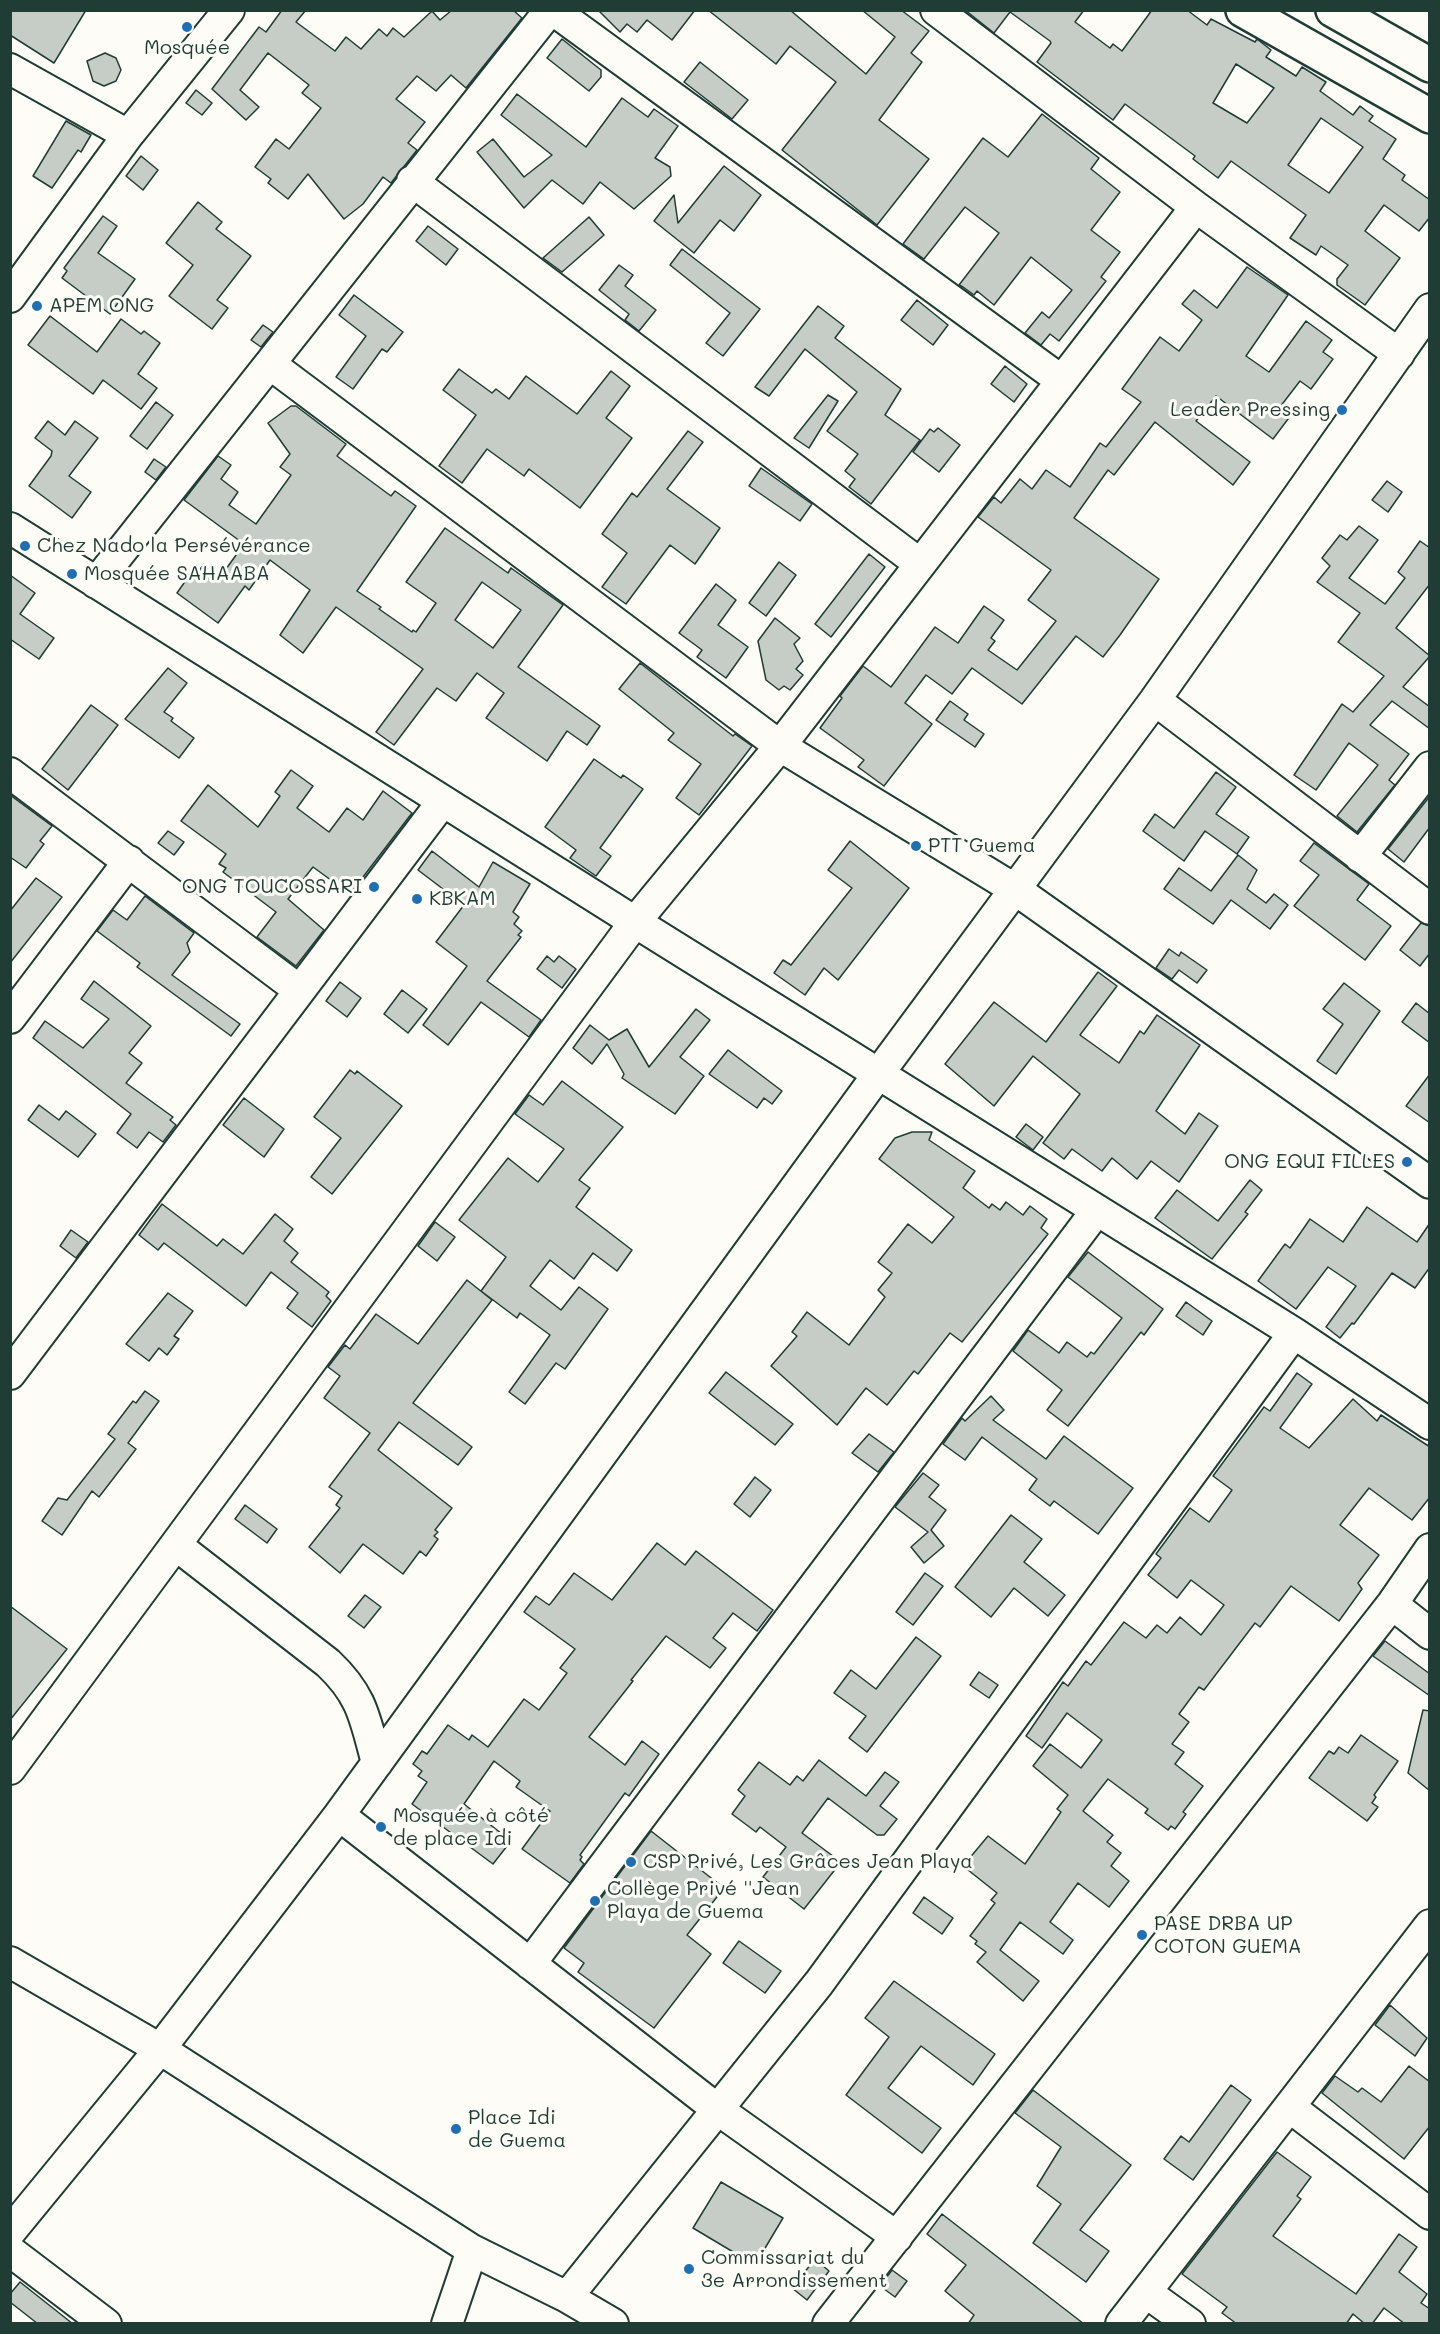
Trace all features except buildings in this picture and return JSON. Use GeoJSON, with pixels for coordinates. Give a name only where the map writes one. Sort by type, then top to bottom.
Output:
{"type":"FeatureCollection","features":[{"type":"Feature","properties":{"kind":"main road"},"geometry":{"type":"LineString","coordinates":[[1243,10],[1420,110],[1430,71]]}},
{"type":"Feature","properties":{"kind":"main road"},"geometry":{"type":"LineString","coordinates":[[1334,10],[1430,65]]}},
{"type":"Feature","properties":{"kind":"street"},"geometry":{"type":"LineString","coordinates":[[10,297],[128,135],[229,10]]}},
{"type":"Feature","properties":{"kind":"street"},"geometry":{"type":"LineString","coordinates":[[96,583],[412,181],[551,10],[1062,381]]}},
{"type":"Feature","properties":{"kind":"street"},"geometry":{"type":"LineString","coordinates":[[936,10],[1196,207],[1399,354]]}},
{"type":"Feature","properties":{"kind":"street"},"geometry":{"type":"LineString","coordinates":[[10,69],[128,135]]}},
{"type":"Feature","properties":{"kind":"street"},"geometry":{"type":"LineString","coordinates":[[412,181],[920,564]]}},
{"type":"Feature","properties":{"kind":"street"},"geometry":{"type":"LineString","coordinates":[[12,1763],[176,1545],[635,922],[780,746],[1196,207]]}},
{"type":"Feature","properties":{"kind":"street"},"geometry":{"type":"LineString","coordinates":[[10,2232],[160,2049],[339,1815],[879,1073],[1155,699],[1430,309]]}},
{"type":"Feature","properties":{"kind":"street"},"geometry":{"type":"LineString","coordinates":[[270,364],[780,746],[1016,890],[1430,1183]]}},
{"type":"Feature","properties":{"kind":"street"},"geometry":{"type":"LineString","coordinates":[[10,528],[635,922],[1294,1333],[1430,1424]]}},
{"type":"Feature","properties":{"kind":"street"},"geometry":{"type":"LineString","coordinates":[[1155,699],[1430,909]]}},
{"type":"Feature","properties":{"kind":"street"},"geometry":{"type":"LineString","coordinates":[[1360,857],[1430,767]]}},
{"type":"Feature","properties":{"kind":"street"},"geometry":{"type":"LineString","coordinates":[[10,773],[299,990]]}},
{"type":"Feature","properties":{"kind":"street"},"geometry":{"type":"LineString","coordinates":[[10,1374],[443,801]]}},
{"type":"Feature","properties":{"kind":"street"},"geometry":{"type":"LineString","coordinates":[[10,1018],[129,861]]}},
{"type":"Feature","properties":{"kind":"street"},"geometry":{"type":"LineString","coordinates":[[530,1964],[1097,1210]]}},
{"type":"Feature","properties":{"kind":"street"},"geometry":{"type":"LineString","coordinates":[[567,2297],[819,1983],[1294,1333]]}},
{"type":"Feature","properties":{"kind":"street"},"geometry":{"type":"LineString","coordinates":[[176,1545],[348,1681],[360,1702],[377,1763]]}},
{"type":"Feature","properties":{"kind":"street"},"geometry":{"type":"LineString","coordinates":[[828,2324],[1392,1604],[1430,1549]]}},
{"type":"Feature","properties":{"kind":"street"},"geometry":{"type":"LineString","coordinates":[[1392,1604],[1430,1635]]}},
{"type":"Feature","properties":{"kind":"street"},"geometry":{"type":"LineString","coordinates":[[339,1815],[717,2109],[897,2237]]}},
{"type":"Feature","properties":{"kind":"street"},"geometry":{"type":"LineString","coordinates":[[1121,2324],[1426,1936]]}},
{"type":"Feature","properties":{"kind":"street"},"geometry":{"type":"LineString","coordinates":[[10,1962],[160,2049],[472,2250],[567,2297],[613,2324]]}},
{"type":"Feature","properties":{"kind":"street"},"geometry":{"type":"LineString","coordinates":[[1290,2108],[1430,2214]]}},
{"type":"Feature","properties":{"kind":"street"},"geometry":{"type":"LineString","coordinates":[[447,2324],[472,2250]]}},
{"type":"Feature","properties":{"kind":"street"},"geometry":{"type":"LineString","coordinates":[[10,2251],[106,2324]]}},
{"type":"Feature","properties":{"kind":"street"},"geometry":{"type":"LineString","coordinates":[[1147,2293],[1190,2324]]}},
{"type":"Feature","properties":{"kind":"place","name":"Mosquée"},"geometry":{"type":"Point","coordinates":[187,27]}},
{"type":"Feature","properties":{"kind":"place","name":"APEM ONG"},"geometry":{"type":"Point","coordinates":[37,306]}},
{"type":"Feature","properties":{"kind":"place","name":"Leader Pressing"},"geometry":{"type":"Point","coordinates":[1342,410]}},
{"type":"Feature","properties":{"kind":"place","name":"Chez Nado la Persévérance"},"geometry":{"type":"Point","coordinates":[25,546]}},
{"type":"Feature","properties":{"kind":"place","name":"Mosquée SAHAABA"},"geometry":{"type":"Point","coordinates":[72,574]}},
{"type":"Feature","properties":{"kind":"place","name":"PTT Guema"},"geometry":{"type":"Point","coordinates":[916,846]}},
{"type":"Feature","properties":{"kind":"place","name":"ONG TOUCOSSARI"},"geometry":{"type":"Point","coordinates":[374,887]}},
{"type":"Feature","properties":{"kind":"place","name":"KBKAM"},"geometry":{"type":"Point","coordinates":[417,899]}},
{"type":"Feature","properties":{"kind":"place","name":"ONG EQUI FILLES"},"geometry":{"type":"Point","coordinates":[1407,1162]}},
{"type":"Feature","properties":{"kind":"place","name":"Mosquée à côté de place Idi"},"geometry":{"type":"Point","coordinates":[381,1827]}},
{"type":"Feature","properties":{"kind":"place","name":"CSP Privé, Les Grâces Jean Playa"},"geometry":{"type":"Point","coordinates":[631,1862]}},
{"type":"Feature","properties":{"kind":"place","name":"Collège Privé ''Jean Playa de Guema"},"geometry":{"type":"Point","coordinates":[595,1901]}},
{"type":"Feature","properties":{"kind":"place","name":"PASE DRBA UP COTON GUEMA"},"geometry":{"type":"Point","coordinates":[1142,1935]}},
{"type":"Feature","properties":{"kind":"place","name":"Place Idi de Guema"},"geometry":{"type":"Point","coordinates":[456,2129]}},
{"type":"Feature","properties":{"kind":"place","name":"Commissariat du 3e Arrondissement"},"geometry":{"type":"Point","coordinates":[689,2269]}}]}
